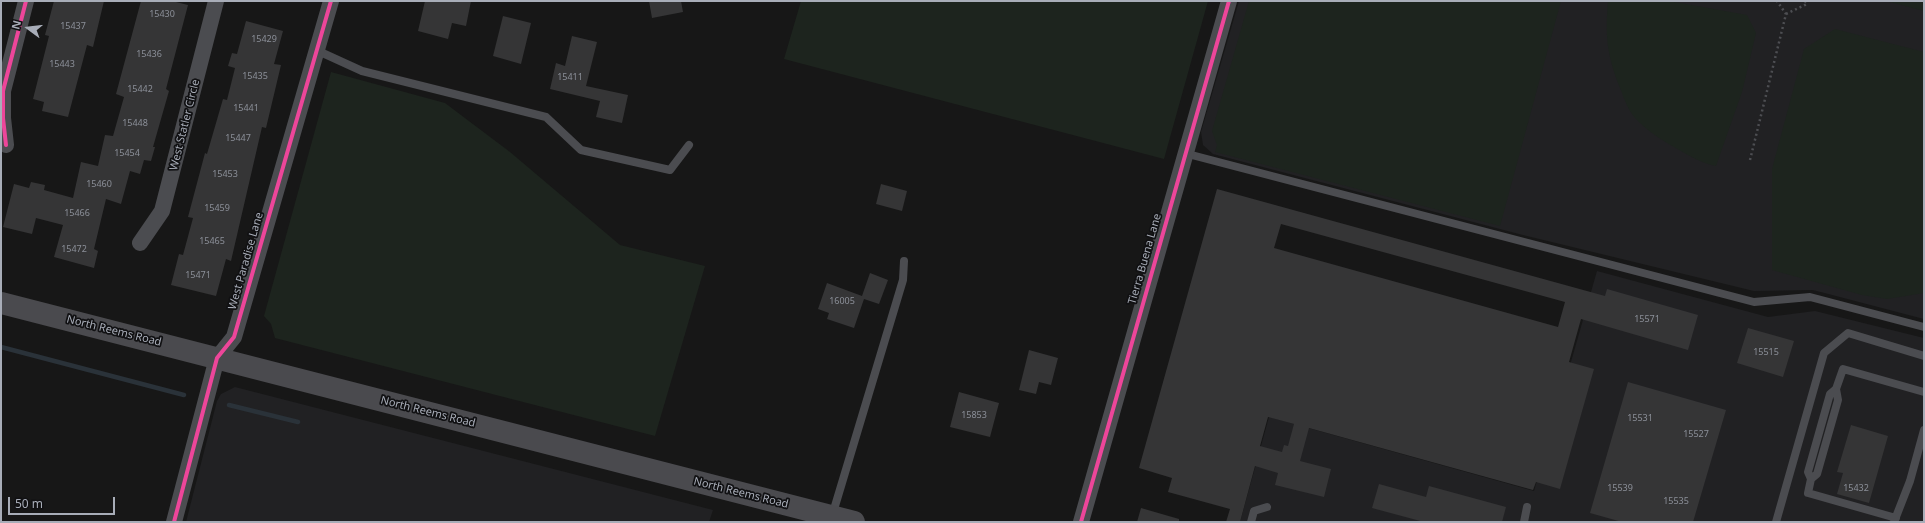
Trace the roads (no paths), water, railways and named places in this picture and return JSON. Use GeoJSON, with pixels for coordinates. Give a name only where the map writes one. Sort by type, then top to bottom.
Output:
{"type":"FeatureCollection","features":[{"type":"Feature","properties":{"kind":"main road","name":"North Reems Road"},"geometry":{"type":"LineString","coordinates":[[1,303],[854,522]]}},
{"type":"Feature","properties":{"kind":"street"},"geometry":{"type":"LineString","coordinates":[[6,145],[3,118],[3,91],[26,1]]}},
{"type":"Feature","properties":{"kind":"street","name":"West Statler Circle"},"geometry":{"type":"LineString","coordinates":[[140,243],[162,211],[216,1]]}},
{"type":"Feature","properties":{"kind":"street","name":"West Paradise Lane"},"geometry":{"type":"LineString","coordinates":[[174,522],[217,358],[234,337],[331,1]]}},
{"type":"Feature","properties":{"kind":"street","name":"Tierra Buena Lane"},"geometry":{"type":"LineString","coordinates":[[1080,522],[1184,153],[1229,1]]}},
{"type":"Feature","properties":{"kind":"lane"},"geometry":{"type":"LineString","coordinates":[[316,50],[362,71],[546,117],[581,150],[670,170],[690,145]]}},
{"type":"Feature","properties":{"kind":"lane"},"geometry":{"type":"LineString","coordinates":[[1184,153],[1754,302],[1810,297],[1924,327]]}},
{"type":"Feature","properties":{"kind":"lane"},"geometry":{"type":"LineString","coordinates":[[832,516],[903,280],[904,261]]}},
{"type":"Feature","properties":{"kind":"lane"},"geometry":{"type":"LineString","coordinates":[[1776,522],[1824,353],[1848,334],[1924,356]]}},
{"type":"Feature","properties":{"kind":"lane"},"geometry":{"type":"LineString","coordinates":[[1924,392],[1843,369],[1836,389],[1830,394],[1808,472],[1811,479],[1808,493],[1895,520],[1910,481],[1924,430]]}},
{"type":"Feature","properties":{"kind":"lane"},"geometry":{"type":"LineString","coordinates":[[1251,522],[1254,511],[1267,506]]}},
{"type":"Feature","properties":{"kind":"lane"},"geometry":{"type":"LineString","coordinates":[[1524,522],[1528,507]]}},
{"type":"Feature","properties":{"kind":"waterway"},"geometry":{"type":"LineString","coordinates":[[1,347],[184,395]]}},
{"type":"Feature","properties":{"kind":"waterway"},"geometry":{"type":"LineString","coordinates":[[229,405],[298,422]]}}]}
